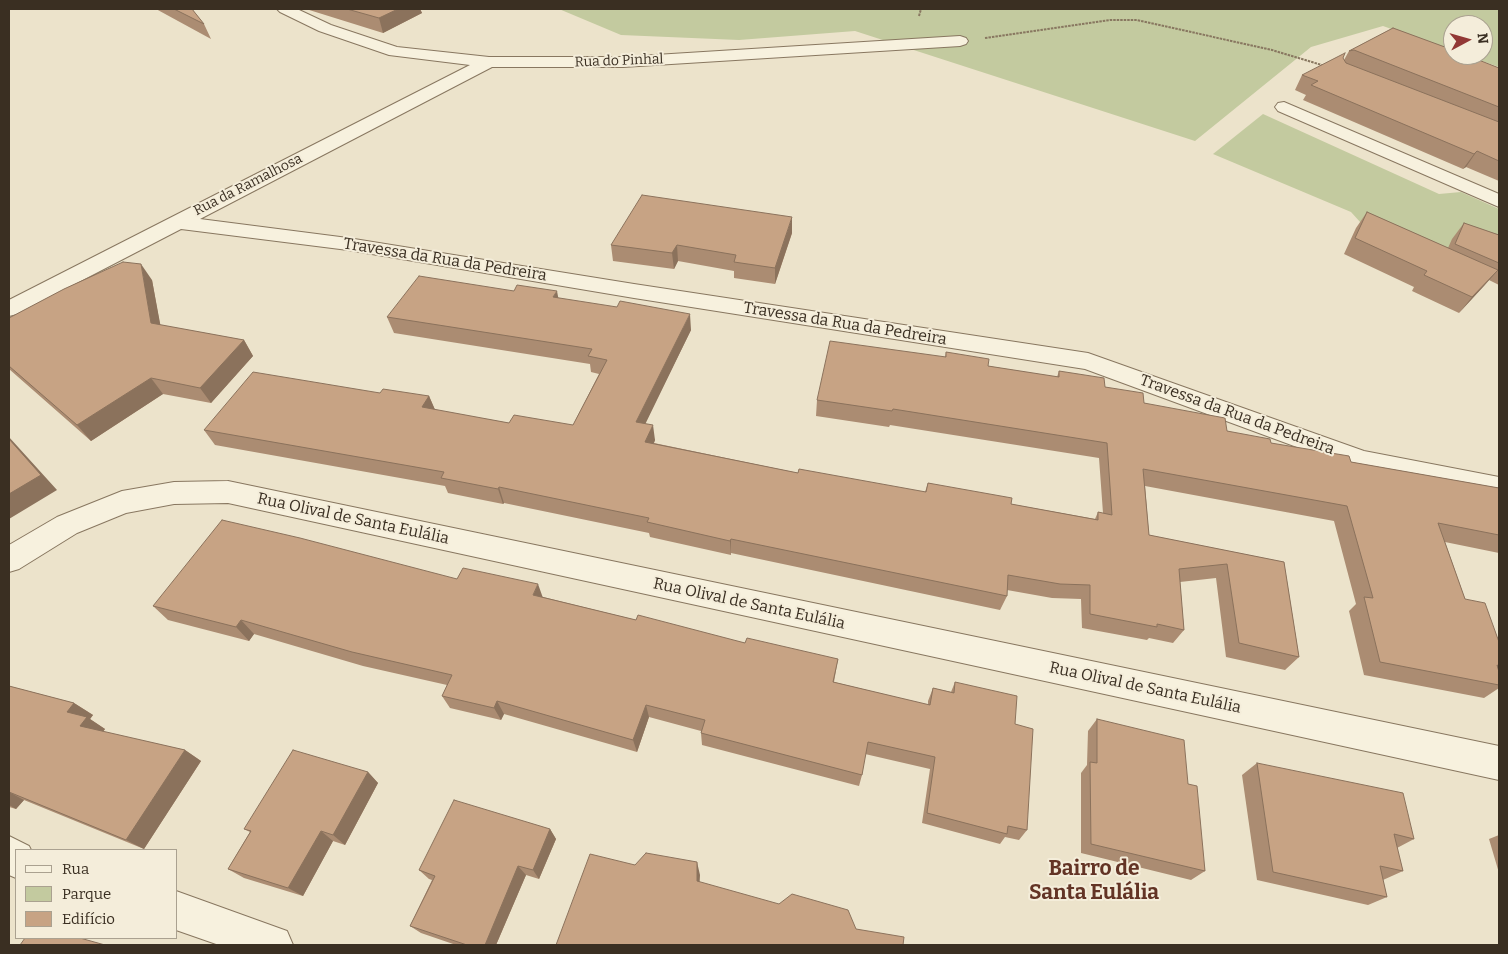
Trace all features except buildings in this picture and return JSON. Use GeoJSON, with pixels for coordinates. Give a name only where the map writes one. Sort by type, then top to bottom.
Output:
{"type":"FeatureCollection","features":[{"type":"Feature","properties":{"kind":"street","name":"Rua do Pinhal"},"geometry":{"type":"LineString","coordinates":[[285,9],[325,28],[395,52],[489,62],[623,62],[960,41]]}},
{"type":"Feature","properties":{"kind":"street","name":"Rua da Ramalhosa"},"geometry":{"type":"LineString","coordinates":[[9,309],[489,62]]}},
{"type":"Feature","properties":{"kind":"street"},"geometry":{"type":"LineString","coordinates":[[1284,107],[1499,201]]}},
{"type":"Feature","properties":{"kind":"street","name":"Travessa da Rua da Pedreira"},"geometry":{"type":"LineString","coordinates":[[175,222],[348,244],[634,291],[1088,361],[1362,461],[1499,488]]}},
{"type":"Feature","properties":{"kind":"street","name":"Rua Olival de Santa Eulália"},"geometry":{"type":"LineString","coordinates":[[9,560],[67,525],[122,502],[174,493],[228,492],[1499,763]]}},
{"type":"Feature","properties":{"kind":"street"},"geometry":{"type":"LineString","coordinates":[[178,911],[273,945]]}},
{"type":"Feature","properties":{"kind":"path"},"geometry":{"type":"LineString","coordinates":[[960,41],[1110,20],[1138,20],[1272,50],[1327,67]]}},
{"type":"Feature","properties":{"kind":"green space"},"geometry":{"type":"Polygon","coordinates":[[[559,9],[1499,9],[1499,67],[1493,65],[1493,15],[1443,15],[1443,47],[1383,26],[1311,47],[1195,141],[855,31],[739,40],[621,35],[559,9]]]}},
{"type":"Feature","properties":{"kind":"green space"},"geometry":{"type":"Polygon","coordinates":[[[1263,114],[1439,194],[1461,192],[1499,209],[1499,258],[1478,274],[1361,223],[1351,212],[1213,154],[1263,114]]]}},
{"type":"Feature","properties":{"kind":"district","name":"Bairro de Santa Eulália"},"geometry":{"type":"Point","coordinates":[1094,881]}}]}
